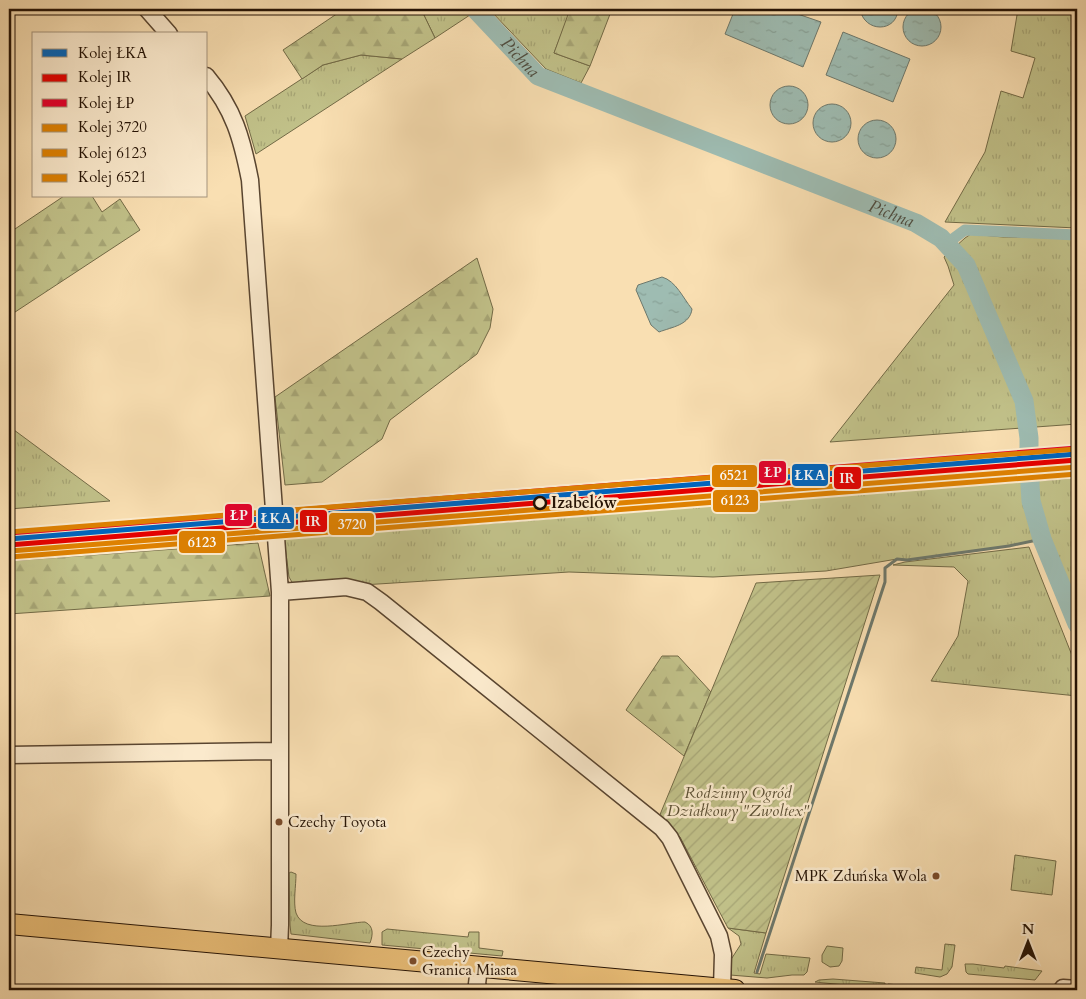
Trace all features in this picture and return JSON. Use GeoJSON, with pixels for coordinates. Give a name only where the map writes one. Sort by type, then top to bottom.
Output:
{"type":"FeatureCollection","features":[{"type":"Feature","properties":{"kind":"main road"},"geometry":{"type":"LineString","coordinates":[[9,924],[729,990]]}},
{"type":"Feature","properties":{"kind":"street"},"geometry":{"type":"LineString","coordinates":[[146,9],[167,32]]}},
{"type":"Feature","properties":{"kind":"street"},"geometry":{"type":"LineString","coordinates":[[208,79],[225,100],[234,117],[241,136],[250,180],[280,592],[279,949]]}},
{"type":"Feature","properties":{"kind":"street"},"geometry":{"type":"LineString","coordinates":[[280,592],[346,587],[367,592],[662,828],[670,838],[718,933],[729,990]]}},
{"type":"Feature","properties":{"kind":"street"},"geometry":{"type":"LineString","coordinates":[[9,755],[279,751]]}},
{"type":"Feature","properties":{"kind":"street"},"geometry":{"type":"LineString","coordinates":[[479,967],[477,984],[479,990]]}},
{"type":"Feature","properties":{"kind":"green space"},"geometry":{"type":"Polygon","coordinates":[[[344,9],[421,9],[435,38],[402,59],[361,55],[323,65],[302,79],[283,50],[344,9]]]}},
{"type":"Feature","properties":{"kind":"green space"},"geometry":{"type":"Polygon","coordinates":[[[421,9],[469,9],[473,13],[435,38],[421,9]]]}},
{"type":"Feature","properties":{"kind":"green space"},"geometry":{"type":"Polygon","coordinates":[[[489,9],[571,9],[554,53],[590,66],[581,83],[546,69],[489,9]]]}},
{"type":"Feature","properties":{"kind":"green space"},"geometry":{"type":"Polygon","coordinates":[[[570,9],[612,9],[590,66],[554,53],[570,9]]]}},
{"type":"Feature","properties":{"kind":"green space"},"geometry":{"type":"Polygon","coordinates":[[[1018,9],[1077,9],[1077,228],[945,222],[985,152],[1001,91],[1023,98],[1035,58],[1011,51],[1018,9]]]}},
{"type":"Feature","properties":{"kind":"green space"},"geometry":{"type":"Polygon","coordinates":[[[361,55],[402,59],[256,154],[245,116],[323,65],[361,55]]]}},
{"type":"Feature","properties":{"kind":"green space"},"geometry":{"type":"Polygon","coordinates":[[[61,198],[93,198],[102,212],[120,199],[140,230],[9,316],[9,233],[61,198]]]}},
{"type":"Feature","properties":{"kind":"green space"},"geometry":{"type":"Polygon","coordinates":[[[971,234],[1003,237],[1077,238],[1077,424],[830,442],[954,285],[944,257],[971,234]]]}},
{"type":"Feature","properties":{"kind":"green space"},"geometry":{"type":"Polygon","coordinates":[[[477,258],[493,309],[490,328],[477,354],[390,420],[382,439],[322,482],[285,485],[275,397],[477,258]]]}},
{"type":"Feature","properties":{"kind":"green space"},"geometry":{"type":"Polygon","coordinates":[[[10,427],[110,501],[9,509],[10,427]]]}},
{"type":"Feature","properties":{"kind":"green space"},"geometry":{"type":"Polygon","coordinates":[[[1077,478],[1077,624],[1042,539],[1009,546],[907,560],[897,559],[826,571],[713,577],[569,572],[362,585],[293,584],[289,577],[284,538],[483,524],[1077,478]]]}},
{"type":"Feature","properties":{"kind":"green space"},"geometry":{"type":"Polygon","coordinates":[[[258,543],[270,596],[9,614],[9,561],[258,543]]]}},
{"type":"Feature","properties":{"kind":"green space"},"geometry":{"type":"Polygon","coordinates":[[[1029,547],[1077,668],[1077,696],[931,681],[958,636],[968,581],[954,567],[893,565],[1029,547]]]}},
{"type":"Feature","properties":{"kind":"green space","name":"Rodzinny Ogród Działkowy \"Zwoltex\""},"geometry":{"type":"Polygon","coordinates":[[[880,575],[766,933],[728,928],[680,837],[659,817],[756,583],[880,575]]]}},
{"type":"Feature","properties":{"kind":"green space"},"geometry":{"type":"Polygon","coordinates":[[[662,656],[678,656],[711,692],[684,756],[626,710],[662,656]]]}},
{"type":"Feature","properties":{"kind":"green space"},"geometry":{"type":"Polygon","coordinates":[[[1015,855],[1056,861],[1052,895],[1011,890],[1015,855]]]}},
{"type":"Feature","properties":{"kind":"green space"},"geometry":{"type":"Polygon","coordinates":[[[289,873],[296,874],[295,909],[301,920],[317,926],[365,922],[372,931],[370,943],[291,934],[289,873]]]}},
{"type":"Feature","properties":{"kind":"green space"},"geometry":{"type":"Polygon","coordinates":[[[728,928],[766,933],[754,973],[760,974],[766,954],[810,958],[807,972],[804,975],[767,978],[730,975],[730,961],[741,944],[739,936],[728,928]]]}},
{"type":"Feature","properties":{"kind":"green space"},"geometry":{"type":"Polygon","coordinates":[[[387,929],[468,937],[469,932],[479,932],[479,948],[503,951],[502,956],[382,945],[382,932],[387,929]]]}},
{"type":"Feature","properties":{"kind":"green space"},"geometry":{"type":"Polygon","coordinates":[[[945,944],[955,945],[952,967],[947,974],[940,977],[915,973],[916,967],[942,970],[945,944]]]}},
{"type":"Feature","properties":{"kind":"green space"},"geometry":{"type":"Polygon","coordinates":[[[827,946],[843,948],[842,961],[839,966],[830,967],[822,962],[822,955],[827,946]]]}},
{"type":"Feature","properties":{"kind":"green space"},"geometry":{"type":"Polygon","coordinates":[[[965,964],[1004,968],[1005,966],[1042,971],[1035,980],[968,974],[965,964]]]}},
{"type":"Feature","properties":{"kind":"green space"},"geometry":{"type":"Polygon","coordinates":[[[833,979],[885,983],[885,989],[815,982],[833,979]]]}},
{"type":"Feature","properties":{"kind":"green space"},"geometry":{"type":"Polygon","coordinates":[[[888,984],[932,988],[1019,990],[903,990],[888,989],[888,984]]]}},
{"type":"Feature","properties":{"kind":"water"},"geometry":{"type":"Polygon","coordinates":[[[922,8],[936,13],[941,27],[936,41],[922,46],[908,41],[903,27],[908,13],[922,8]]]}},
{"type":"Feature","properties":{"kind":"water"},"geometry":{"type":"Polygon","coordinates":[[[735,9],[783,9],[821,22],[803,67],[725,34],[735,9]]]}},
{"type":"Feature","properties":{"kind":"water"},"geometry":{"type":"Polygon","coordinates":[[[860,9],[898,9],[896,17],[892,22],[887,26],[880,27],[867,22],[860,9]]]}},
{"type":"Feature","properties":{"kind":"water"},"geometry":{"type":"Polygon","coordinates":[[[843,32],[910,59],[893,102],[826,75],[843,32]]]}},
{"type":"Feature","properties":{"kind":"water"},"geometry":{"type":"Polygon","coordinates":[[[789,86],[803,91],[808,105],[803,119],[789,124],[775,119],[770,105],[775,91],[789,86]]]}},
{"type":"Feature","properties":{"kind":"water"},"geometry":{"type":"Polygon","coordinates":[[[832,104],[846,109],[851,123],[846,137],[832,142],[818,137],[813,123],[818,109],[832,104]]]}},
{"type":"Feature","properties":{"kind":"water"},"geometry":{"type":"Polygon","coordinates":[[[877,120],[891,125],[896,139],[891,153],[877,158],[863,153],[858,139],[863,125],[877,120]]]}},
{"type":"Feature","properties":{"kind":"water"},"geometry":{"type":"Polygon","coordinates":[[[662,277],[675,286],[692,309],[688,319],[684,322],[659,332],[651,325],[636,290],[638,285],[662,277]]]}},
{"type":"Feature","properties":{"kind":"waterway","name":"Pichna"},"geometry":{"type":"LineString","coordinates":[[475,9],[538,76],[916,223],[941,238],[966,265],[1024,401],[1031,465],[1031,501],[1042,539],[1077,624]]}},
{"type":"Feature","properties":{"kind":"waterway"},"geometry":{"type":"LineString","coordinates":[[946,244],[965,230],[1077,235]]}},
{"type":"Feature","properties":{"kind":"waterway"},"geometry":{"type":"LineString","coordinates":[[757,972],[885,582],[885,568],[897,559],[907,560],[1009,546],[1042,539]]}},
{"type":"Feature","properties":{"kind":"rail line","name":"ŁP"},"geometry":{"type":"LineString","coordinates":[[9,533],[1077,448]]}},
{"type":"Feature","properties":{"kind":"rail line","name":"6521"},"geometry":{"type":"LineString","coordinates":[[9,532],[1076,449]]}},
{"type":"Feature","properties":{"kind":"rail line","name":"ŁKA"},"geometry":{"type":"LineString","coordinates":[[9,539],[1077,454]]}},
{"type":"Feature","properties":{"kind":"rail line","name":"IR"},"geometry":{"type":"LineString","coordinates":[[9,545],[1077,460]]}},
{"type":"Feature","properties":{"kind":"rail line","name":"3720"},"geometry":{"type":"LineString","coordinates":[[10,551],[1077,467]]}},
{"type":"Feature","properties":{"kind":"rail line","name":"6123"},"geometry":{"type":"LineString","coordinates":[[10,557],[1077,474]]}},
{"type":"Feature","properties":{"kind":"place","name":"Izabelów"},"geometry":{"type":"Point","coordinates":[540,503]}},
{"type":"Feature","properties":{"kind":"place","name":"Czechy Toyota"},"geometry":{"type":"Point","coordinates":[279,822]}},
{"type":"Feature","properties":{"kind":"place","name":"MPK Zduńska Wola"},"geometry":{"type":"Point","coordinates":[936,876]}},
{"type":"Feature","properties":{"kind":"place","name":"Czechy Granica Miasta"},"geometry":{"type":"Point","coordinates":[413,961]}}]}
